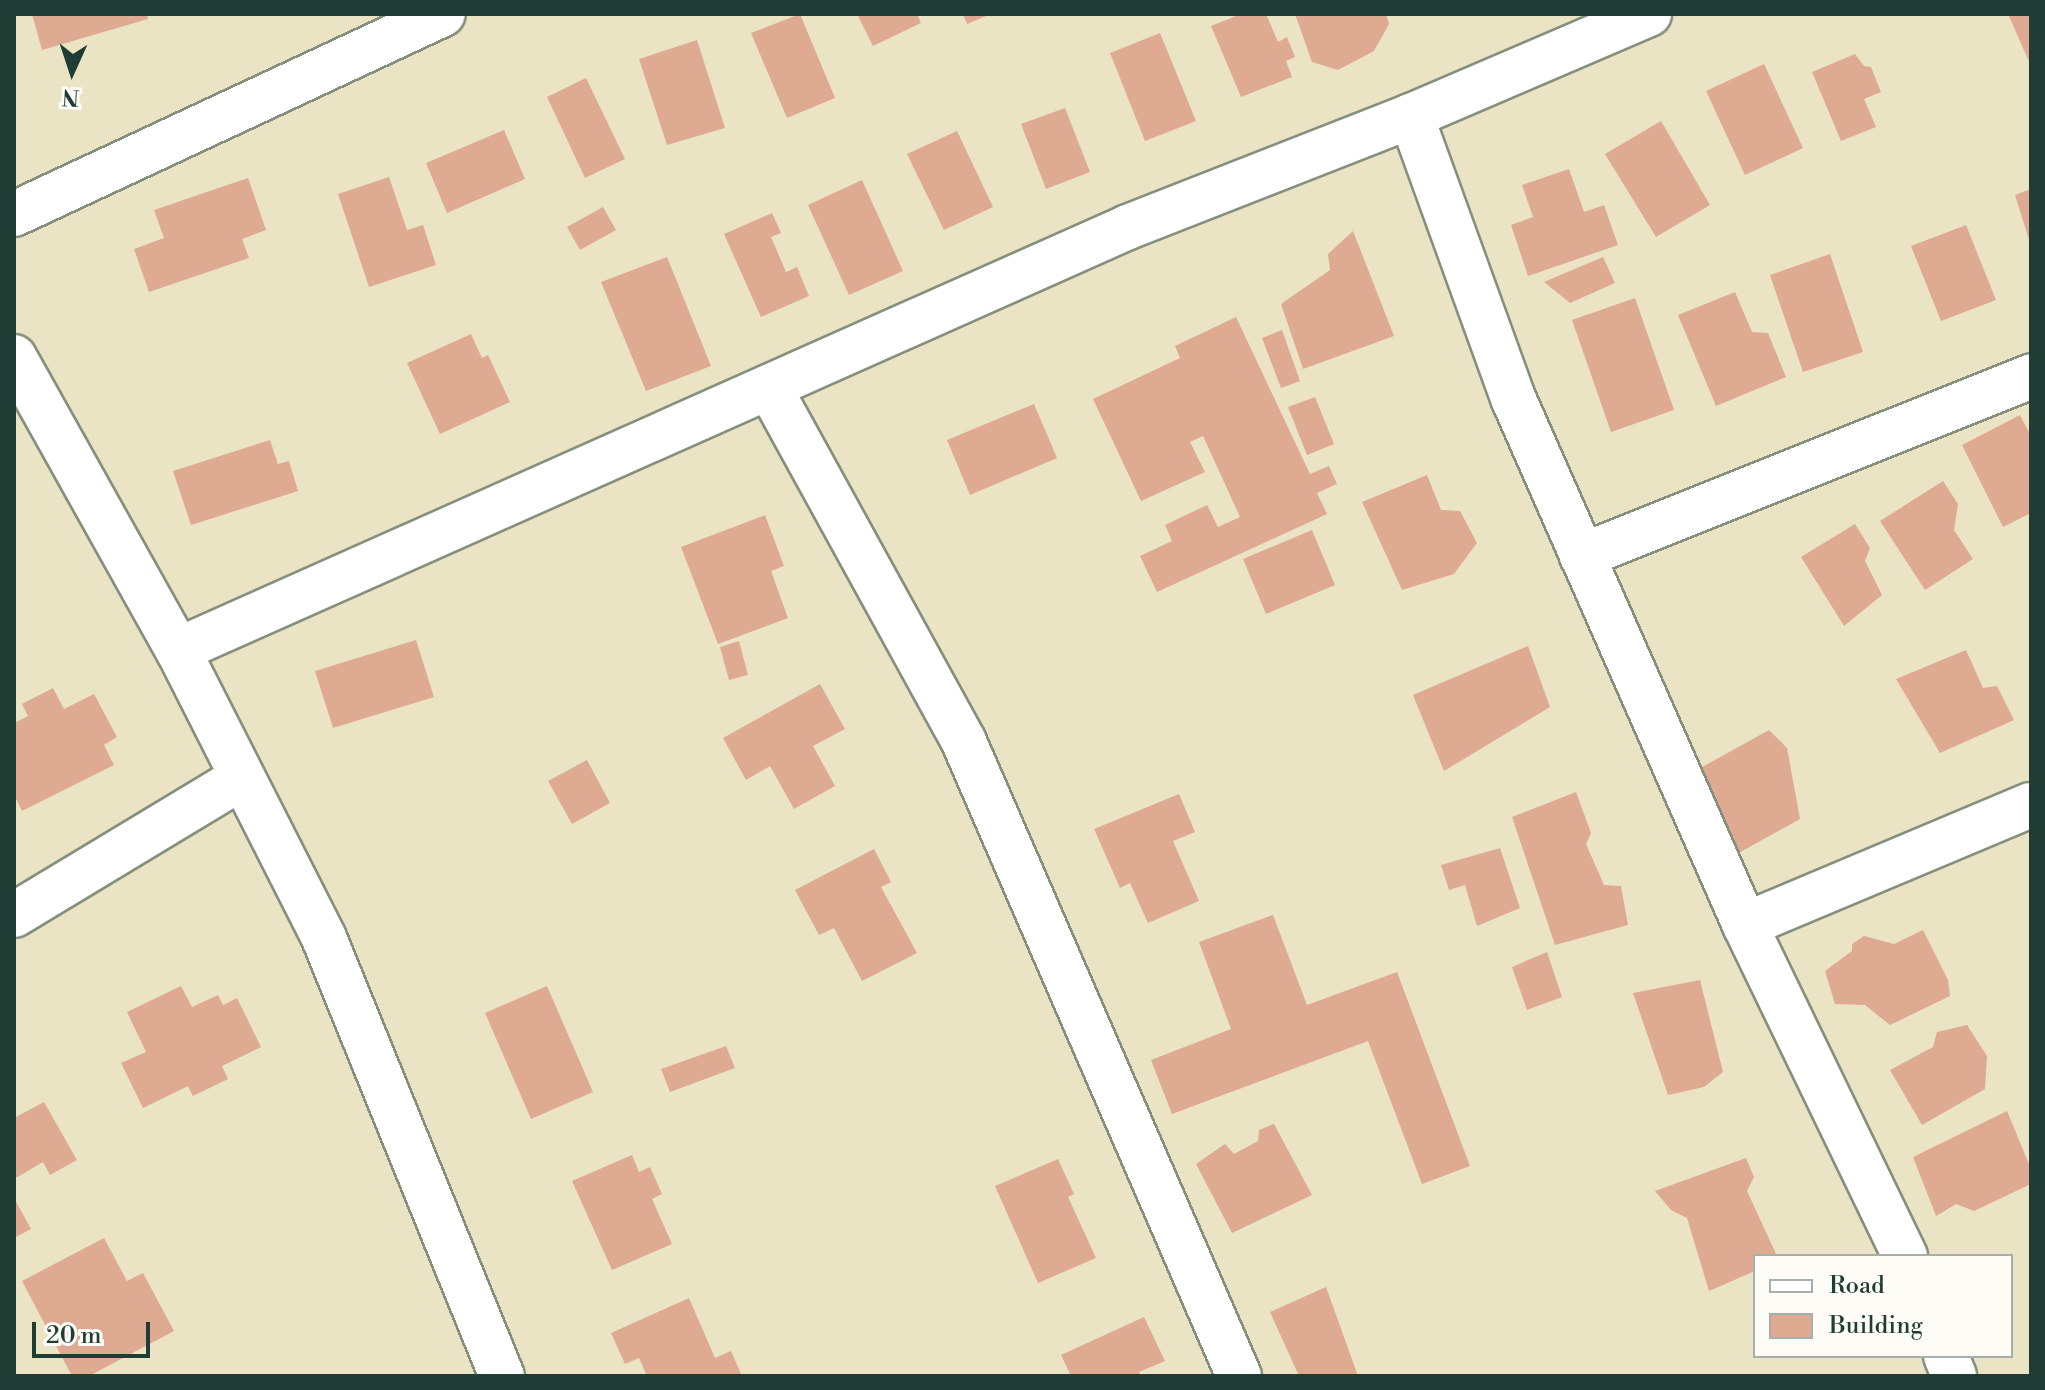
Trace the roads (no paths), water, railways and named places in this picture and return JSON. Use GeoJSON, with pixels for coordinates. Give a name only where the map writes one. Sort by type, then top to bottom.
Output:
{"type":"FeatureCollection","features":[{"type":"Feature","properties":{"kind":"street"},"geometry":{"type":"LineString","coordinates":[[14,214],[443,14]]}},
{"type":"Feature","properties":{"kind":"street"},"geometry":{"type":"LineString","coordinates":[[178,650],[1128,227],[1411,116],[1649,14]]}},
{"type":"Feature","properties":{"kind":"street"},"geometry":{"type":"LineString","coordinates":[[1411,116],[1514,400],[1745,925],[1904,1254]]}},
{"type":"Feature","properties":{"kind":"street"},"geometry":{"type":"LineString","coordinates":[[14,357],[178,650],[324,938],[502,1376]]}},
{"type":"Feature","properties":{"kind":"street"},"geometry":{"type":"LineString","coordinates":[[1582,556],[2031,376]]}},
{"type":"Feature","properties":{"kind":"street"},"geometry":{"type":"LineString","coordinates":[[769,387],[964,742],[1239,1376]]}},
{"type":"Feature","properties":{"kind":"street"},"geometry":{"type":"LineString","coordinates":[[14,915],[241,778]]}},
{"type":"Feature","properties":{"kind":"street"},"geometry":{"type":"LineString","coordinates":[[1745,925],[2031,805]]}}]}
